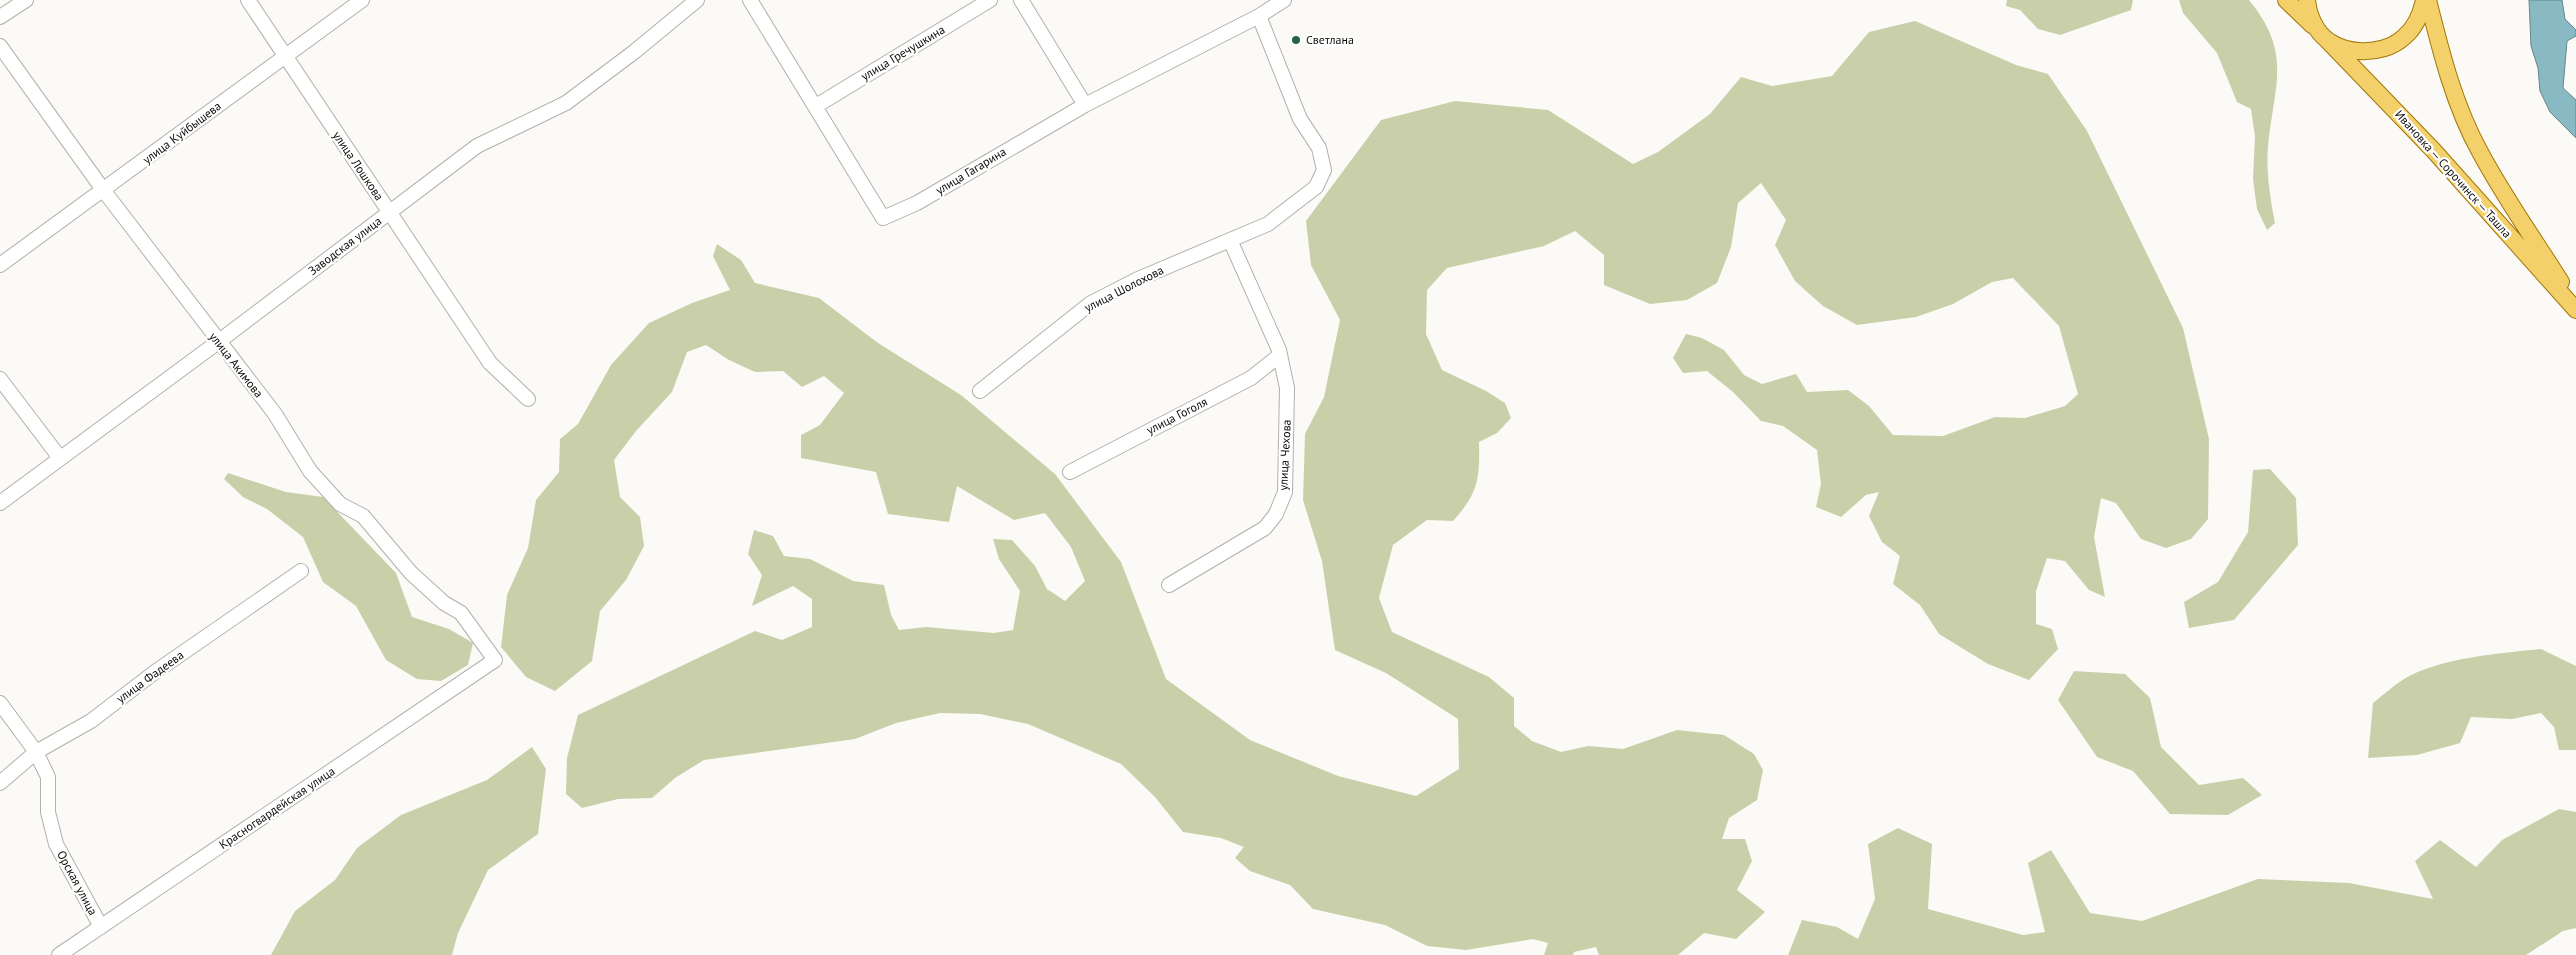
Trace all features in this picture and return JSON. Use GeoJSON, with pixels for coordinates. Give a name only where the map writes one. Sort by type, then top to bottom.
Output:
{"type":"FeatureCollection","features":[{"type":"Feature","properties":{"kind":"main road"},"geometry":{"type":"LineString","coordinates":[[2286,0],[2322,35]]}},
{"type":"Feature","properties":{"kind":"main road","name":"Ивановка — Сорочинск — Ташла"},"geometry":{"type":"LineString","coordinates":[[2307,0],[2309,12],[2322,35],[2434,151],[2576,310]]}},
{"type":"Feature","properties":{"kind":"main road","name":"Ивановка — Сорочинск — Ташла"},"geometry":{"type":"LineString","coordinates":[[2322,35],[2360,52],[2390,47],[2404,38],[2413,27],[2426,0]]}},
{"type":"Feature","properties":{"kind":"main road","name":"Ивановка — Сорочинск — Ташла"},"geometry":{"type":"LineString","coordinates":[[2426,0],[2445,66],[2460,109],[2480,151],[2576,305]]}},
{"type":"Feature","properties":{"kind":"street"},"geometry":{"type":"LineString","coordinates":[[0,17],[26,0]]}},
{"type":"Feature","properties":{"kind":"street","name":"улица Лошкова"},"geometry":{"type":"LineString","coordinates":[[248,0],[490,363],[528,399]]}},
{"type":"Feature","properties":{"kind":"street","name":"улица Куйбышева"},"geometry":{"type":"LineString","coordinates":[[0,265],[362,0]]}},
{"type":"Feature","properties":{"kind":"street","name":"Заводская улица"},"geometry":{"type":"LineString","coordinates":[[0,503],[218,342],[476,146],[566,102],[634,52],[697,0]]}},
{"type":"Feature","properties":{"kind":"street","name":"улица Гагарина"},"geometry":{"type":"LineString","coordinates":[[750,0],[883,218],[917,203],[1085,105],[1259,16],[1284,0]]}},
{"type":"Feature","properties":{"kind":"street","name":"улица Гречушкина"},"geometry":{"type":"LineString","coordinates":[[816,106],[990,0]]}},
{"type":"Feature","properties":{"kind":"street"},"geometry":{"type":"LineString","coordinates":[[1021,0],[1085,105]]}},
{"type":"Feature","properties":{"kind":"street","name":"улица Шолохова"},"geometry":{"type":"LineString","coordinates":[[980,391],[1091,303],[1138,279],[1268,224],[1316,187],[1324,170],[1319,148],[1300,119],[1259,16]]}},
{"type":"Feature","properties":{"kind":"street","name":"улица Акимова"},"geometry":{"type":"LineString","coordinates":[[0,46],[104,190],[218,342],[275,414],[310,471],[340,504],[363,516],[411,573],[444,603],[462,613],[495,660]]}},
{"type":"Feature","properties":{"kind":"street"},"geometry":{"type":"LineString","coordinates":[[1230,240],[1280,355]]}},
{"type":"Feature","properties":{"kind":"street","name":"улица Гоголя"},"geometry":{"type":"LineString","coordinates":[[1070,472],[1251,378],[1280,355]]}},
{"type":"Feature","properties":{"kind":"street","name":"улица Чехова"},"geometry":{"type":"LineString","coordinates":[[1169,586],[1265,528],[1276,514],[1285,492],[1288,444],[1287,388],[1280,355]]}},
{"type":"Feature","properties":{"kind":"street"},"geometry":{"type":"LineString","coordinates":[[0,379],[60,458]]}},
{"type":"Feature","properties":{"kind":"street","name":"улица Фадеева"},"geometry":{"type":"LineString","coordinates":[[0,783],[36,752],[91,721],[154,672],[301,571]]}},
{"type":"Feature","properties":{"kind":"street","name":"Красногвардейская улица"},"geometry":{"type":"LineString","coordinates":[[59,955],[495,660]]}},
{"type":"Feature","properties":{"kind":"street","name":"Орская улица"},"geometry":{"type":"LineString","coordinates":[[0,703],[36,752],[48,777],[48,812],[56,844],[100,927]]}},
{"type":"Feature","properties":{"kind":"green space"},"geometry":{"type":"Polygon","coordinates":[[[2007,0],[2133,0],[2131,10],[2060,35],[2038,29],[2020,10],[2006,6],[2007,0]]]}},
{"type":"Feature","properties":{"kind":"green space"},"geometry":{"type":"Polygon","coordinates":[[[2179,0],[2249,0],[2263,19],[2271,37],[2276,54],[2277,70],[2268,146],[2268,165],[2275,223],[2267,230],[2257,209],[2253,179],[2255,137],[2251,109],[2237,102],[2217,53],[2183,13],[2179,0]]]}},
{"type":"Feature","properties":{"kind":"green space"},"geometry":{"type":"Polygon","coordinates":[[[1915,21],[2016,65],[2048,74],[2087,131],[2183,328],[2209,439],[2208,519],[2191,539],[2166,548],[2141,539],[2116,503],[2101,498],[2094,537],[2105,597],[2089,590],[2065,561],[2047,558],[2036,591],[2036,624],[2052,629],[2058,649],[2029,680],[1988,664],[1939,634],[1920,605],[1893,584],[1900,556],[1882,542],[1869,516],[1879,492],[1866,495],[1841,517],[1816,507],[1821,484],[1817,450],[1783,426],[1761,421],[1733,392],[1707,371],[1683,373],[1673,358],[1686,334],[1702,338],[1724,350],[1744,375],[1762,384],[1796,374],[1807,392],[1848,390],[1869,406],[1893,435],[1943,436],[1995,417],[2025,418],[2065,406],[2078,394],[2059,326],[2013,278],[1992,282],[1953,304],[1916,317],[1857,325],[1823,306],[1795,281],[1775,245],[1786,220],[1761,183],[1738,203],[1731,247],[1717,283],[1687,300],[1650,304],[1604,285],[1604,255],[1575,231],[1544,246],[1447,268],[1427,290],[1426,334],[1442,370],[1486,391],[1505,403],[1511,418],[1497,433],[1479,442],[1479,466],[1476,485],[1468,502],[1453,521],[1427,520],[1393,545],[1379,598],[1392,632],[1489,677],[1514,698],[1514,726],[1532,741],[1561,752],[1588,746],[1623,749],[1677,730],[1724,735],[1754,754],[1763,770],[1757,800],[1729,818],[1722,839],[1745,839],[1752,861],[1737,890],[1765,912],[1736,939],[1704,933],[1678,955],[1599,955],[1596,947],[1574,952],[1573,955],[1544,955],[1548,943],[1533,939],[1466,950],[1427,946],[1385,925],[1313,909],[1290,885],[1250,871],[1235,858],[1244,847],[1221,838],[1183,832],[1155,797],[1121,764],[1028,724],[980,714],[940,713],[896,723],[855,739],[704,760],[675,778],[652,798],[618,799],[582,808],[566,794],[567,758],[578,715],[755,631],[782,640],[812,627],[812,599],[793,586],[752,606],[762,575],[748,554],[754,530],[773,536],[784,556],[810,559],[853,581],[884,585],[891,615],[899,630],[926,627],[994,633],[1013,630],[1020,591],[999,559],[993,539],[1012,540],[1035,566],[1047,589],[1065,601],[1085,581],[1071,547],[1045,513],[1014,520],[957,486],[949,522],[888,514],[876,472],[801,458],[801,435],[820,425],[844,393],[824,376],[802,387],[783,371],[755,372],[729,360],[706,345],[687,352],[672,392],[636,431],[614,460],[620,497],[640,517],[644,546],[626,580],[600,611],[592,661],[555,691],[526,677],[501,647],[507,595],[528,548],[536,500],[559,472],[560,439],[578,424],[611,365],[649,323],[692,303],[730,290],[713,256],[717,244],[741,260],[755,283],[819,298],[878,343],[961,395],[1055,474],[1121,562],[1166,679],[1250,740],[1338,776],[1416,796],[1459,769],[1458,719],[1386,673],[1335,650],[1322,561],[1303,500],[1305,434],[1324,397],[1340,320],[1311,265],[1306,221],[1381,120],[1455,101],[1548,110],[1633,164],[1658,152],[1710,114],[1741,77],[1772,86],[1832,76],[1869,32],[1915,21]]]}},
{"type":"Feature","properties":{"kind":"green space"},"geometry":{"type":"Polygon","coordinates":[[[2270,469],[2296,498],[2298,545],[2234,620],[2189,628],[2184,602],[2218,582],[2248,532],[2253,470],[2270,469]]]}},
{"type":"Feature","properties":{"kind":"green space"},"geometry":{"type":"Polygon","coordinates":[[[228,473],[286,492],[323,497],[396,573],[412,617],[449,629],[473,643],[468,665],[441,681],[417,679],[386,660],[356,606],[323,582],[303,537],[267,509],[243,497],[224,479],[228,473]]]}},
{"type":"Feature","properties":{"kind":"green space"},"geometry":{"type":"Polygon","coordinates":[[[2541,649],[2576,666],[2576,750],[2559,750],[2554,727],[2541,713],[2512,719],[2471,717],[2460,743],[2417,755],[2368,758],[2373,703],[2404,679],[2418,672],[2452,661],[2541,649]]]}},
{"type":"Feature","properties":{"kind":"green space"},"geometry":{"type":"Polygon","coordinates":[[[2074,671],[2125,674],[2150,698],[2161,747],[2199,785],[2243,778],[2262,795],[2228,815],[2170,814],[2133,771],[2097,757],[2058,700],[2074,671]]]}},
{"type":"Feature","properties":{"kind":"green space"},"geometry":{"type":"Polygon","coordinates":[[[532,747],[546,769],[538,834],[488,870],[458,933],[452,955],[271,955],[295,911],[335,880],[357,848],[401,815],[487,780],[532,747]]]}},
{"type":"Feature","properties":{"kind":"green space"},"geometry":{"type":"Polygon","coordinates":[[[2559,809],[2576,812],[2576,928],[2563,931],[2526,955],[1788,955],[1802,920],[1837,927],[1858,939],[1875,899],[1868,844],[1898,828],[1932,844],[1928,909],[2023,935],[2045,932],[2028,863],[2051,850],[2090,913],[2142,921],[2258,879],[2349,883],[2433,899],[2415,861],[2440,840],[2476,867],[2502,840],[2559,809]]]}},
{"type":"Feature","properties":{"kind":"water"},"geometry":{"type":"Polygon","coordinates":[[[2529,0],[2562,0],[2565,19],[2576,30],[2576,36],[2567,41],[2563,88],[2576,100],[2576,138],[2550,112],[2540,91],[2538,68],[2531,46],[2529,0]]]}},
{"type":"Feature","properties":{"kind":"place","name":"Светлана"},"geometry":{"type":"Point","coordinates":[1296,40]}}]}
